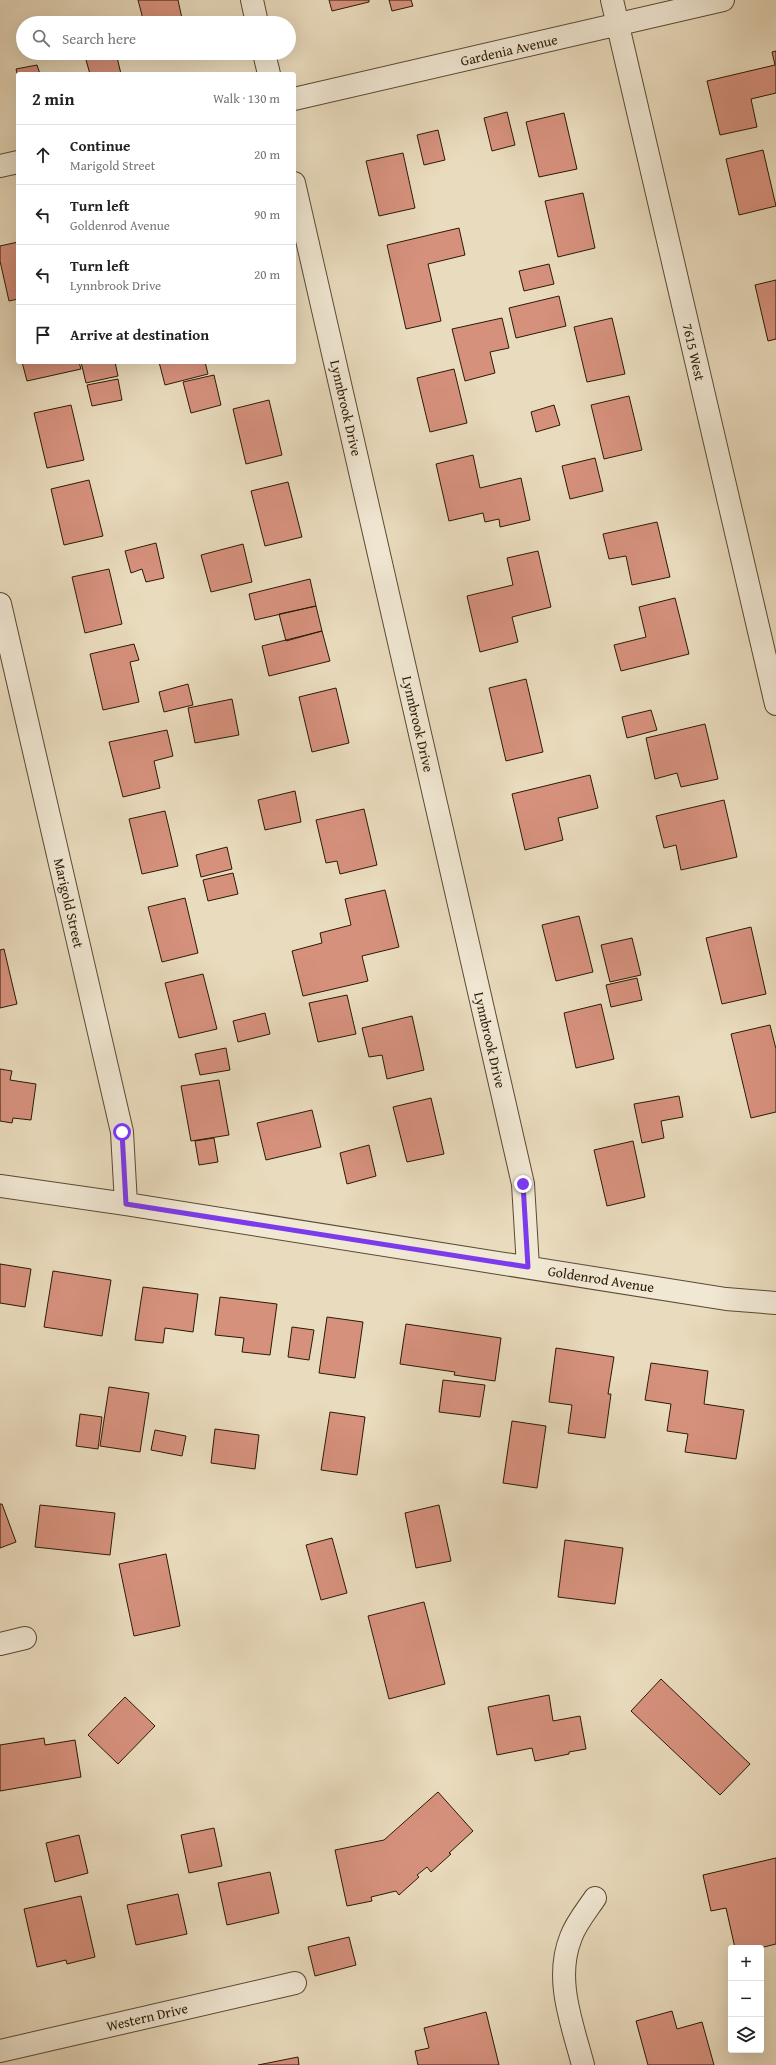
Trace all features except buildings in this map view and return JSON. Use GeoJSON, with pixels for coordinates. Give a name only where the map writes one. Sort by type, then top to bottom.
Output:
{"type":"FeatureCollection","features":[{"type":"Feature","properties":{"kind":"street"},"geometry":{"type":"LineString","coordinates":[[252,0],[255,16]]}},
{"type":"Feature","properties":{"kind":"street","name":"7615 West"},"geometry":{"type":"LineString","coordinates":[[612,0],[776,704]]}},
{"type":"Feature","properties":{"kind":"street","name":"Gardenia Avenue"},"geometry":{"type":"LineString","coordinates":[[296,99],[723,0]]}},
{"type":"Feature","properties":{"kind":"street"},"geometry":{"type":"LineString","coordinates":[[266,60],[269,72]]}},
{"type":"Feature","properties":{"kind":"street"},"geometry":{"type":"LineString","coordinates":[[0,166],[16,162]]}},
{"type":"Feature","properties":{"kind":"street","name":"Lynnbrook Drive"},"geometry":{"type":"LineString","coordinates":[[296,192],[523,1184],[528,1267]]}},
{"type":"Feature","properties":{"kind":"street","name":"Marigold Street"},"geometry":{"type":"LineString","coordinates":[[0,604],[122,1132],[126,1204]]}},
{"type":"Feature","properties":{"kind":"street","name":"Goldenrod Avenue"},"geometry":{"type":"LineString","coordinates":[[0,1186],[126,1204],[726,1299],[776,1303]]}},
{"type":"Feature","properties":{"kind":"street"},"geometry":{"type":"LineString","coordinates":[[0,1644],[25,1638]]}},
{"type":"Feature","properties":{"kind":"street"},"geometry":{"type":"LineString","coordinates":[[582,2065],[566,2001],[562,1967],[571,1936],[595,1898]]}},
{"type":"Feature","properties":{"kind":"street","name":"Western Drive"},"geometry":{"type":"LineString","coordinates":[[0,2051],[295,1983]]}},
{"type":"Feature","properties":{"kind":"route"},"geometry":{"type":"LineString","coordinates":[[122,1132],[126,1204],[528,1267],[523,1184]]}}]}
